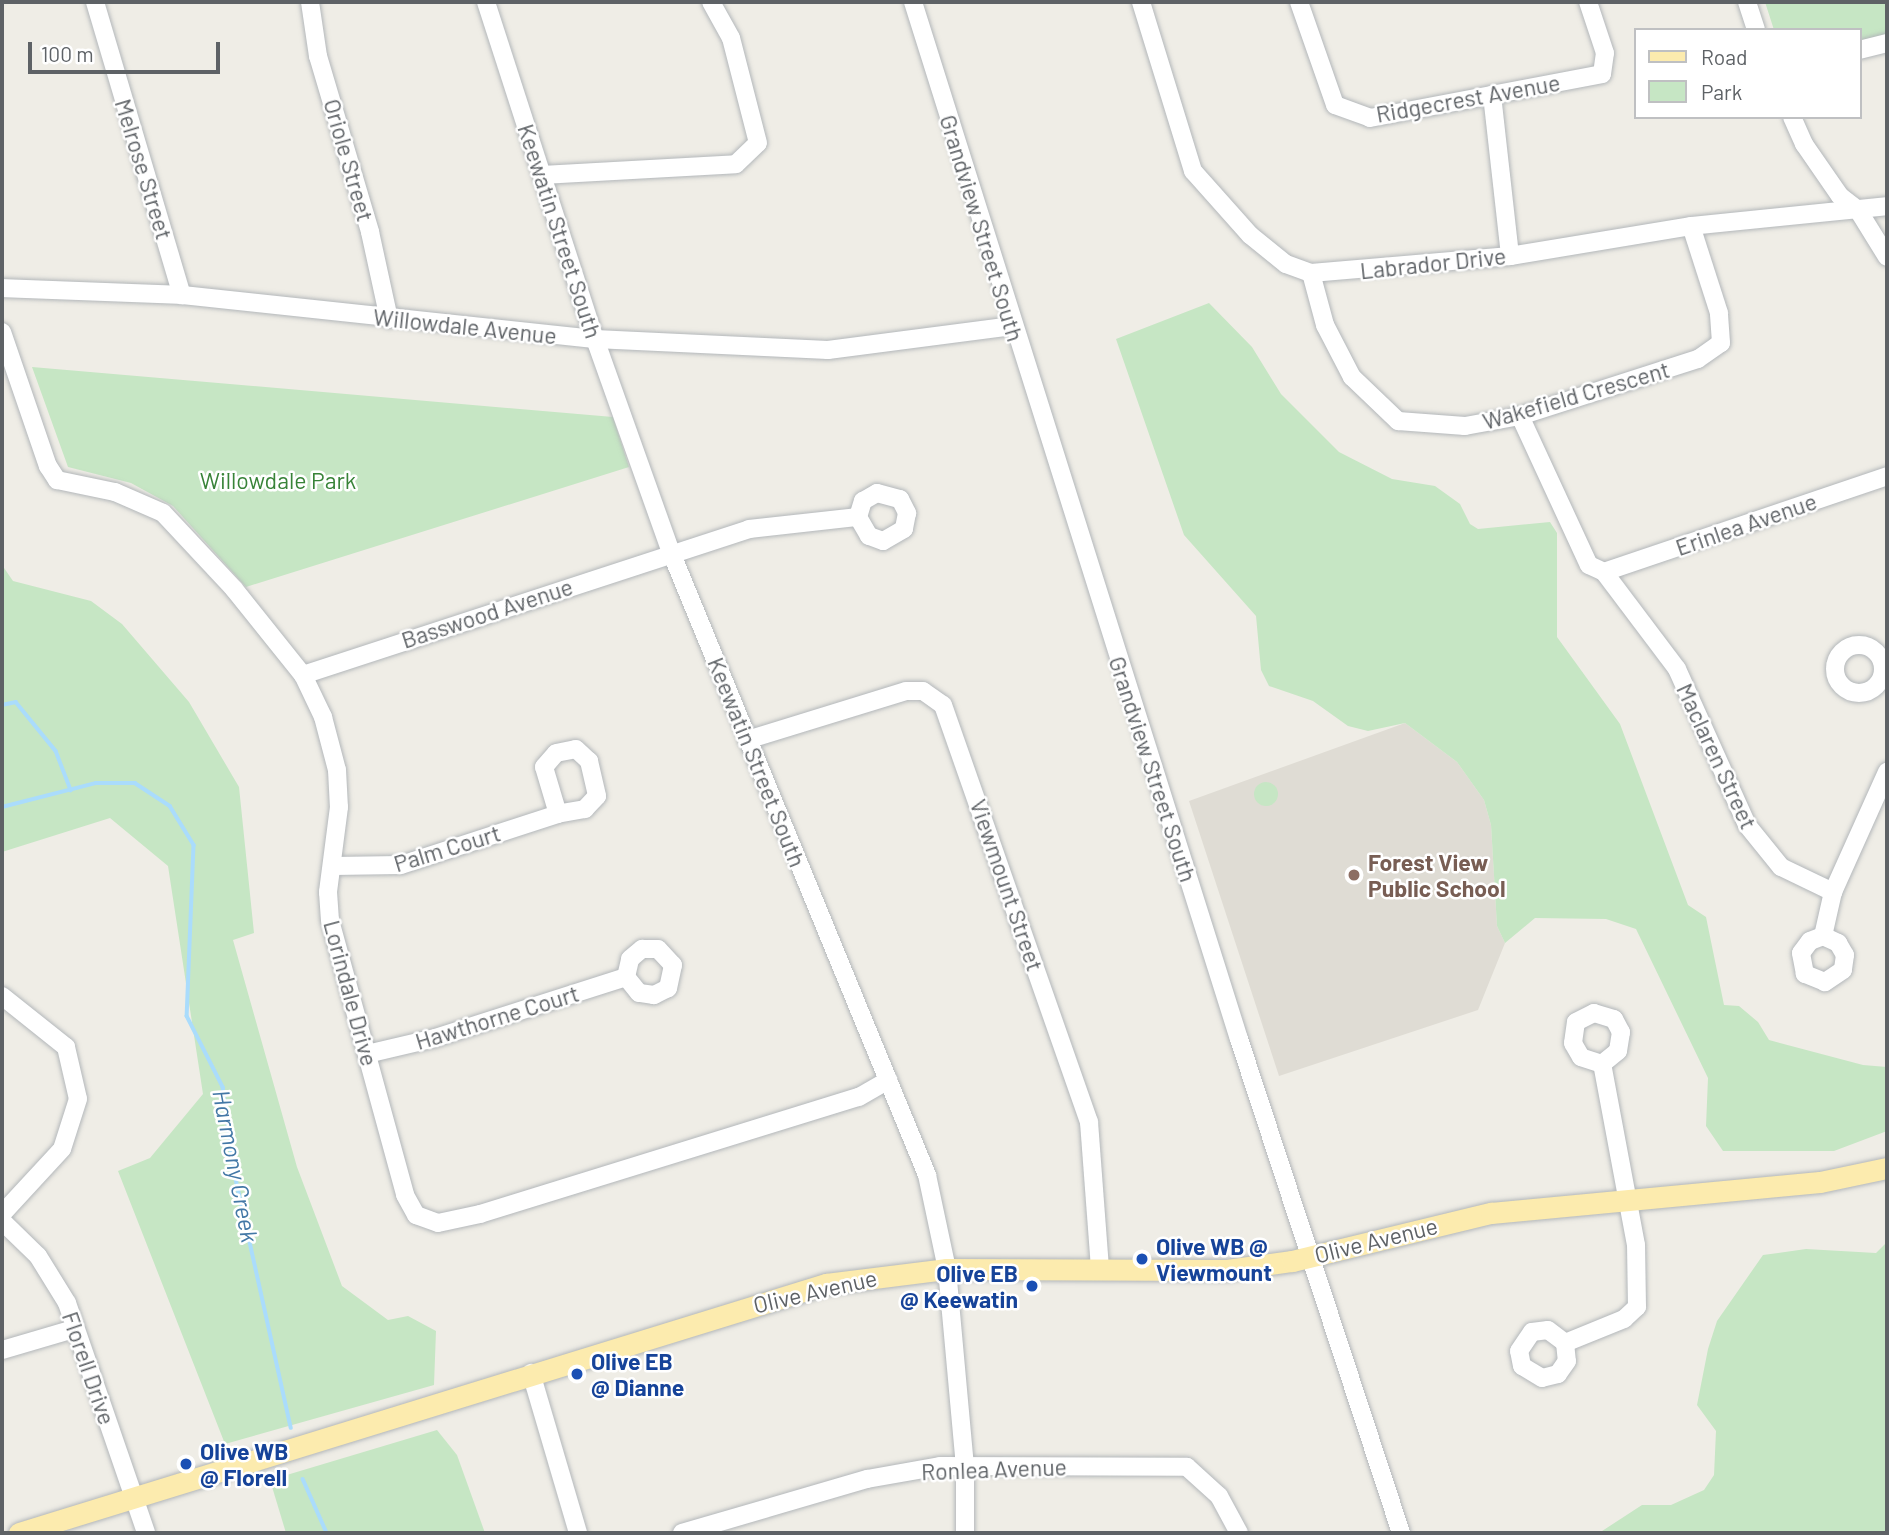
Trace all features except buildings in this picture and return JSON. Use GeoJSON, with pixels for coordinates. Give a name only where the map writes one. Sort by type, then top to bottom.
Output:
{"type":"FeatureCollection","features":[{"type":"Feature","properties":{"kind":"main road","name":"Olive Avenue"},"geometry":{"type":"LineString","coordinates":[[19,1533],[135,1501],[531,1373],[802,1290],[857,1278],[947,1269],[1227,1270],[1310,1256],[1491,1213],[1820,1182],[1887,1168]]}},
{"type":"Feature","properties":{"kind":"street","name":"Melrose Street"},"geometry":{"type":"LineString","coordinates":[[95,2],[182,295]]}},
{"type":"Feature","properties":{"kind":"street","name":"Oriole Street"},"geometry":{"type":"LineString","coordinates":[[310,2],[318,56],[370,232],[389,319]]}},
{"type":"Feature","properties":{"kind":"street","name":"Keewatin Street South"},"geometry":{"type":"LineString","coordinates":[[486,2],[595,339],[671,552],[927,1175],[947,1269],[965,1466],[965,1533]]}},
{"type":"Feature","properties":{"kind":"street"},"geometry":{"type":"LineString","coordinates":[[542,175],[736,164],[758,143],[731,38],[711,2]]}},
{"type":"Feature","properties":{"kind":"street","name":"Grandview Street South"},"geometry":{"type":"LineString","coordinates":[[913,2],[1012,326],[1401,1533]]}},
{"type":"Feature","properties":{"kind":"street","name":"Labrador Drive"},"geometry":{"type":"LineString","coordinates":[[1141,2],[1193,171],[1250,235],[1286,264],[1311,272],[1510,256],[1691,226],[1887,206]]}},
{"type":"Feature","properties":{"kind":"street","name":"Ridgecrest Avenue"},"geometry":{"type":"LineString","coordinates":[[1299,2],[1335,105],[1370,118],[1602,74],[1605,53],[1588,2]]}},
{"type":"Feature","properties":{"kind":"street"},"geometry":{"type":"LineString","coordinates":[[1747,2],[1755,28]]}},
{"type":"Feature","properties":{"kind":"street"},"geometry":{"type":"LineString","coordinates":[[1861,50],[1887,43]]}},
{"type":"Feature","properties":{"kind":"street"},"geometry":{"type":"LineString","coordinates":[[1492,95],[1510,256]]}},
{"type":"Feature","properties":{"kind":"street"},"geometry":{"type":"LineString","coordinates":[[1793,119],[1804,144],[1833,186],[1858,210],[1887,257]]}},
{"type":"Feature","properties":{"kind":"street","name":"Wakefield Crescent"},"geometry":{"type":"LineString","coordinates":[[1311,272],[1325,325],[1352,377],[1398,421],[1465,426],[1520,416],[1698,359],[1721,343],[1719,313],[1691,226]]}},
{"type":"Feature","properties":{"kind":"street","name":"Willowdale Avenue"},"geometry":{"type":"LineString","coordinates":[[2,288],[182,295],[595,339],[828,350],[1012,326]]}},
{"type":"Feature","properties":{"kind":"street","name":"Lorindale Drive"},"geometry":{"type":"LineString","coordinates":[[2,332],[48,466],[57,480],[115,492],[163,513],[234,589],[303,675],[323,717],[337,770],[340,807],[328,892],[330,920],[405,1195],[416,1215],[438,1223],[859,1097],[888,1080]]}},
{"type":"Feature","properties":{"kind":"street","name":"Maclaren Street"},"geometry":{"type":"LineString","coordinates":[[1520,416],[1589,565],[1604,572],[1677,669],[1747,825],[1765,852],[1797,877],[1833,892]]}},
{"type":"Feature","properties":{"kind":"street","name":"Erinlea Avenue"},"geometry":{"type":"LineString","coordinates":[[1604,572],[1887,476]]}},
{"type":"Feature","properties":{"kind":"street","name":"Basswood Avenue"},"geometry":{"type":"LineString","coordinates":[[303,675],[671,552],[750,529],[858,517]]}},
{"type":"Feature","properties":{"kind":"street","name":"Viewmount Street"},"geometry":{"type":"LineString","coordinates":[[747,740],[906,691],[923,691],[943,705],[1089,1122],[1100,1270]]}},
{"type":"Feature","properties":{"kind":"street"},"geometry":{"type":"LineString","coordinates":[[1823,936],[1833,892],[1887,772]]}},
{"type":"Feature","properties":{"kind":"street","name":"Palm Court"},"geometry":{"type":"LineString","coordinates":[[333,866],[401,864],[558,814]]}},
{"type":"Feature","properties":{"kind":"street","name":"Hawthorne Court"},"geometry":{"type":"LineString","coordinates":[[367,1054],[435,1038],[626,977]]}},
{"type":"Feature","properties":{"kind":"street"},"geometry":{"type":"LineString","coordinates":[[2,996],[66,1046],[78,1099],[62,1149],[2,1214]]}},
{"type":"Feature","properties":{"kind":"street"},"geometry":{"type":"LineString","coordinates":[[1565,1343],[1624,1319],[1637,1307],[1636,1245],[1602,1064]]}},
{"type":"Feature","properties":{"kind":"street","name":"Florell Drive"},"geometry":{"type":"LineString","coordinates":[[2,1221],[38,1256],[67,1303],[146,1533]]}},
{"type":"Feature","properties":{"kind":"street"},"geometry":{"type":"LineString","coordinates":[[2,1350],[74,1329]]}},
{"type":"Feature","properties":{"kind":"street"},"geometry":{"type":"LineString","coordinates":[[531,1373],[578,1533]]}},
{"type":"Feature","properties":{"kind":"street","name":"Ronlea Avenue"},"geometry":{"type":"LineString","coordinates":[[682,1533],[867,1479],[965,1466],[1187,1467],[1219,1496],[1239,1533]]}},
{"type":"Feature","properties":{"kind":"shaded area","name":"Forest View Public School"},"geometry":{"type":"Polygon","coordinates":[[[1405,723],[1457,762],[1484,800],[1491,825],[1497,926],[1505,943],[1478,1010],[1279,1076],[1189,801],[1405,723]]]}},
{"type":"Feature","properties":{"kind":"green space"},"geometry":{"type":"Polygon","coordinates":[[[1765,2],[1887,2],[1887,35],[1861,41],[1861,28],[1773,28],[1765,2]]]}},
{"type":"Feature","properties":{"kind":"green space"},"geometry":{"type":"Polygon","coordinates":[[[1209,303],[1252,347],[1281,394],[1339,452],[1392,479],[1435,486],[1460,504],[1470,524],[1478,529],[1550,522],[1557,533],[1557,637],[1620,724],[1688,905],[1706,917],[1724,1005],[1739,1006],[1758,1022],[1769,1040],[1863,1065],[1887,1067],[1887,1131],[1834,1151],[1723,1151],[1706,1126],[1708,1078],[1636,929],[1606,919],[1535,918],[1505,943],[1497,926],[1491,825],[1484,800],[1457,762],[1405,723],[1368,731],[1348,726],[1313,701],[1269,686],[1261,670],[1256,616],[1184,535],[1116,339],[1209,303]]]}},
{"type":"Feature","properties":{"kind":"green space","name":"Willowdale Park"},"geometry":{"type":"Polygon","coordinates":[[[32,367],[613,417],[629,467],[246,587],[173,506],[131,483],[68,467],[32,367]]]}},
{"type":"Feature","properties":{"kind":"green space"},"geometry":{"type":"Polygon","coordinates":[[[2,565],[13,581],[91,601],[122,624],[189,702],[239,787],[254,933],[233,940],[297,1167],[342,1286],[388,1320],[408,1316],[436,1331],[434,1385],[225,1444],[118,1171],[150,1158],[203,1094],[168,866],[110,818],[2,852],[2,565]]]}},
{"type":"Feature","properties":{"kind":"green space"},"geometry":{"type":"Polygon","coordinates":[[[1266,782],[1275,785],[1278,794],[1275,803],[1266,806],[1257,803],[1254,794],[1257,785],[1266,782]]]}},
{"type":"Feature","properties":{"kind":"green space"},"geometry":{"type":"Polygon","coordinates":[[[1887,1242],[1887,1533],[1599,1533],[1642,1505],[1671,1505],[1704,1490],[1714,1475],[1716,1431],[1697,1405],[1708,1349],[1717,1321],[1763,1255],[1806,1249],[1876,1253],[1887,1242]]]}},
{"type":"Feature","properties":{"kind":"green space"},"geometry":{"type":"Polygon","coordinates":[[[437,1430],[457,1455],[485,1533],[286,1533],[270,1480],[437,1430]]]}},
{"type":"Feature","properties":{"kind":"waterway","name":"Harmony Creek"},"geometry":{"type":"LineString","coordinates":[[2,705],[16,702],[56,751],[71,790]]}},
{"type":"Feature","properties":{"kind":"waterway","name":"Harmony Creek"},"geometry":{"type":"LineString","coordinates":[[2,807],[96,783],[135,783],[170,806],[194,845],[187,1016],[223,1087],[234,1170],[291,1428]]}},
{"type":"Feature","properties":{"kind":"waterway","name":"Harmony Creek"},"geometry":{"type":"LineString","coordinates":[[303,1479],[327,1533]]}},
{"type":"Feature","properties":{"kind":"place","name":"Forest View Public School"},"geometry":{"type":"Point","coordinates":[1354,875]}},
{"type":"Feature","properties":{"kind":"place","name":"Olive WB @ Viewmount"},"geometry":{"type":"Point","coordinates":[1142,1259]}},
{"type":"Feature","properties":{"kind":"place","name":"Olive EB @ Keewatin"},"geometry":{"type":"Point","coordinates":[1032,1286]}},
{"type":"Feature","properties":{"kind":"place","name":"Olive EB @ Dianne"},"geometry":{"type":"Point","coordinates":[577,1374]}},
{"type":"Feature","properties":{"kind":"place","name":"Olive WB @ Florell"},"geometry":{"type":"Point","coordinates":[186,1464]}}]}
